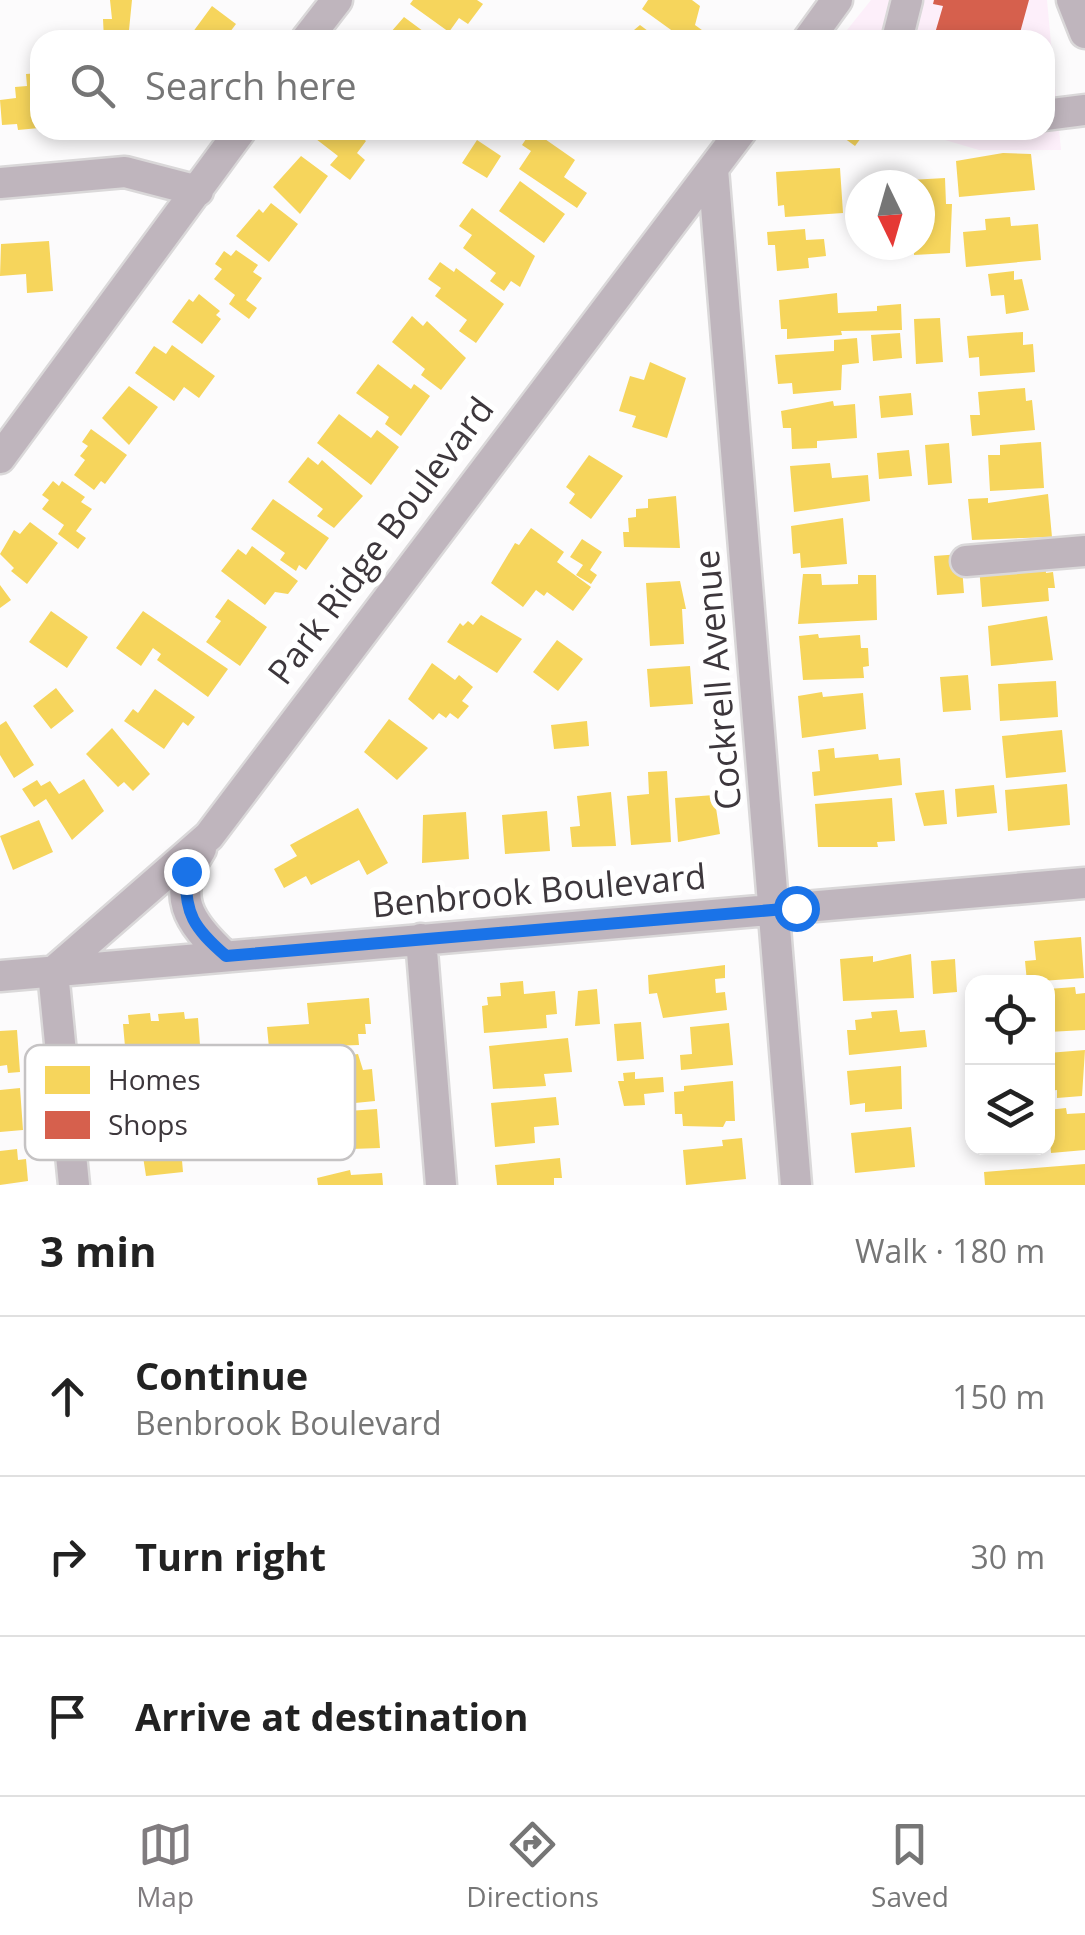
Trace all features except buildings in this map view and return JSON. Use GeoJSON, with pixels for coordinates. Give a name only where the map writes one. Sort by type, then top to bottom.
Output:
{"type":"FeatureCollection","features":[{"type":"Feature","properties":{"kind":"street"},"geometry":{"type":"LineString","coordinates":[[314,30],[337,0]]}},
{"type":"Feature","properties":{"kind":"street"},"geometry":{"type":"LineString","coordinates":[[815,30],[837,0]]}},
{"type":"Feature","properties":{"kind":"street"},"geometry":{"type":"LineString","coordinates":[[900,30],[907,0]]}},
{"type":"Feature","properties":{"kind":"street"},"geometry":{"type":"LineString","coordinates":[[1072,0],[1085,32]]}},
{"type":"Feature","properties":{"kind":"street"},"geometry":{"type":"LineString","coordinates":[[1055,113],[1085,110]]}},
{"type":"Feature","properties":{"kind":"street"},"geometry":{"type":"LineString","coordinates":[[0,458],[235,140]]}},
{"type":"Feature","properties":{"kind":"street","name":"Park Ridge Boulevard"},"geometry":{"type":"LineString","coordinates":[[53,972],[209,836],[447,515],[735,140]]}},
{"type":"Feature","properties":{"kind":"street","name":"Cockrell Avenue"},"geometry":{"type":"LineString","coordinates":[[714,169],[796,1185]]}},
{"type":"Feature","properties":{"kind":"street"},"geometry":{"type":"LineString","coordinates":[[0,183],[125,172],[198,191]]}},
{"type":"Feature","properties":{"kind":"street"},"geometry":{"type":"LineString","coordinates":[[966,561],[1085,550]]}},
{"type":"Feature","properties":{"kind":"street"},"geometry":{"type":"LineString","coordinates":[[209,836],[186,871],[185,904],[202,935],[226,956]]}},
{"type":"Feature","properties":{"kind":"street","name":"Benbrook Boulevard"},"geometry":{"type":"LineString","coordinates":[[0,976],[1085,883]]}},
{"type":"Feature","properties":{"kind":"street"},"geometry":{"type":"LineString","coordinates":[[421,939],[441,1185]]}},
{"type":"Feature","properties":{"kind":"street"},"geometry":{"type":"LineString","coordinates":[[53,972],[60,1045]]}},
{"type":"Feature","properties":{"kind":"street"},"geometry":{"type":"LineString","coordinates":[[72,1160],[74,1185]]}},
{"type":"Feature","properties":{"kind":"shaded area"},"geometry":{"type":"Polygon","coordinates":[[[871,0],[1047,0],[1050,30],[847,30],[871,0]]]}},
{"type":"Feature","properties":{"kind":"shaded area"},"geometry":{"type":"Polygon","coordinates":[[[1055,86],[1061,150],[979,150],[945,140],[1055,140],[1055,86]]]}},
{"type":"Feature","properties":{"kind":"route"},"geometry":{"type":"LineString","coordinates":[[186,871],[185,904],[202,935],[226,956],[796,908]]}}]}
